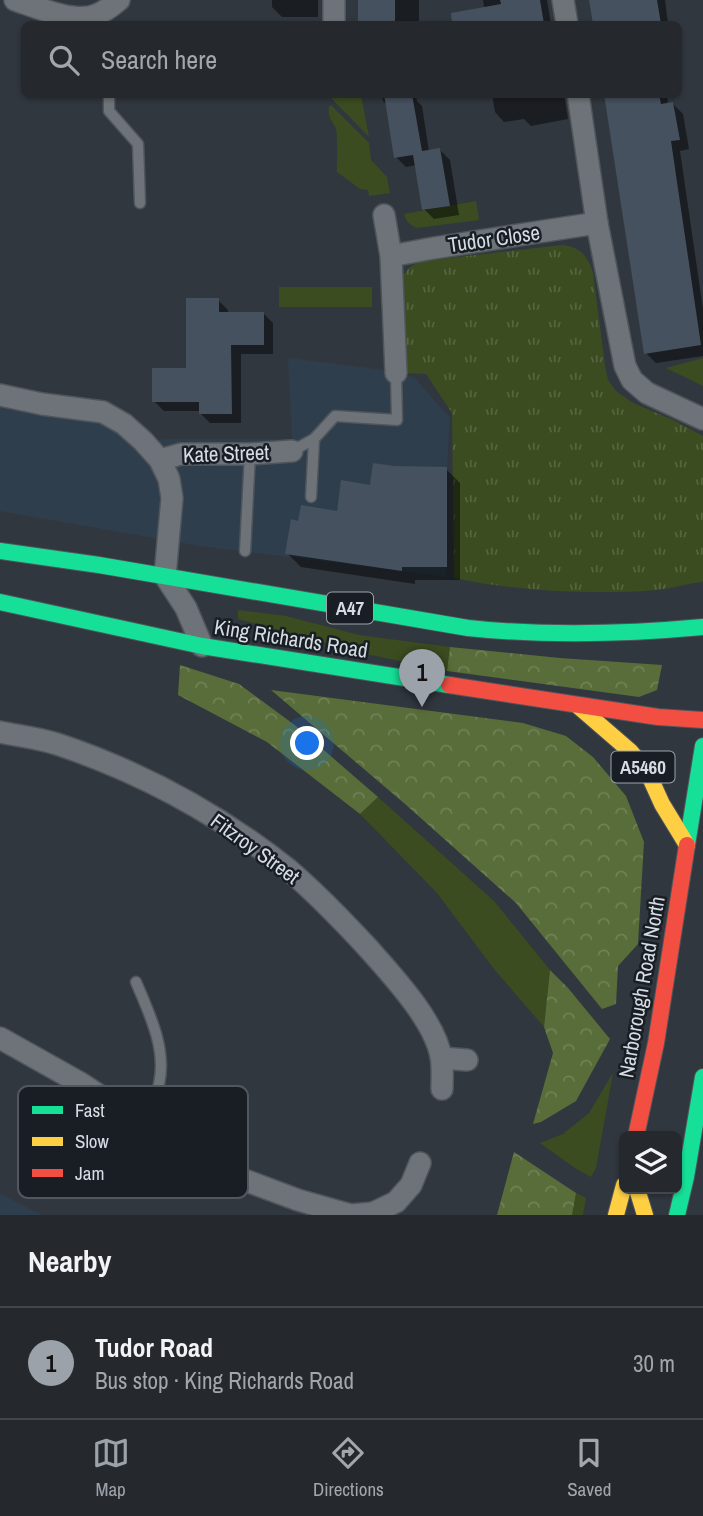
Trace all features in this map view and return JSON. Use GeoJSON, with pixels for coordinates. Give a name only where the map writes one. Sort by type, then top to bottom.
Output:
{"type":"FeatureCollection","features":[{"type":"Feature","properties":{"kind":"main road","name":"King Richards Road"},"geometry":{"type":"LineString","coordinates":[[0,551],[165,576],[467,628],[516,633],[669,631],[703,627]]}},
{"type":"Feature","properties":{"kind":"main road","name":"King Richards Road"},"geometry":{"type":"LineString","coordinates":[[0,602],[202,646],[578,706],[703,720]]}},
{"type":"Feature","properties":{"kind":"main road","name":"A5460"},"geometry":{"type":"LineString","coordinates":[[578,706],[630,751],[647,771],[662,804],[687,845]]}},
{"type":"Feature","properties":{"kind":"main road","name":"Narborough Road North"},"geometry":{"type":"LineString","coordinates":[[637,1131],[656,1043],[703,746]]}},
{"type":"Feature","properties":{"kind":"main road"},"geometry":{"type":"LineString","coordinates":[[677,1215],[703,1077]]}},
{"type":"Feature","properties":{"kind":"main road"},"geometry":{"type":"LineString","coordinates":[[616,1215],[622,1194]]}},
{"type":"Feature","properties":{"kind":"main road"},"geometry":{"type":"LineString","coordinates":[[639,1194],[645,1215]]}},
{"type":"Feature","properties":{"kind":"street"},"geometry":{"type":"LineString","coordinates":[[15,0],[57,14],[79,17],[112,11]]}},
{"type":"Feature","properties":{"kind":"street"},"geometry":{"type":"LineString","coordinates":[[334,0],[334,21]]}},
{"type":"Feature","properties":{"kind":"street"},"geometry":{"type":"LineString","coordinates":[[563,0],[566,21]]}},
{"type":"Feature","properties":{"kind":"street"},"geometry":{"type":"LineString","coordinates":[[579,98],[597,223],[625,366],[632,380],[648,393],[703,419]]}},
{"type":"Feature","properties":{"kind":"street"},"geometry":{"type":"LineString","coordinates":[[384,215],[391,256],[396,373]]}},
{"type":"Feature","properties":{"kind":"street","name":"Tudor Close"},"geometry":{"type":"LineString","coordinates":[[391,256],[597,223]]}},
{"type":"Feature","properties":{"kind":"street","name":"Kate Street"},"geometry":{"type":"LineString","coordinates":[[0,395],[103,412],[124,424],[143,441],[160,460],[169,479],[172,498],[165,576]]}},
{"type":"Feature","properties":{"kind":"street","name":"Kate Street"},"geometry":{"type":"LineString","coordinates":[[160,460],[181,454],[292,451]]}},
{"type":"Feature","properties":{"kind":"street"},"geometry":{"type":"LineString","coordinates":[[165,576],[186,608],[202,646]]}},
{"type":"Feature","properties":{"kind":"street","name":"Fitzroy Street"},"geometry":{"type":"LineString","coordinates":[[0,732],[55,744],[132,773],[185,799],[289,870],[337,915],[392,974],[419,1011],[435,1037],[442,1058],[442,1088]]}},
{"type":"Feature","properties":{"kind":"street"},"geometry":{"type":"LineString","coordinates":[[0,1038],[85,1086]]}},
{"type":"Feature","properties":{"kind":"street"},"geometry":{"type":"LineString","coordinates":[[442,1058],[467,1060]]}},
{"type":"Feature","properties":{"kind":"street"},"geometry":{"type":"LineString","coordinates":[[248,1181],[351,1215],[373,1213],[396,1202],[411,1185],[420,1163]]}},
{"type":"Feature","properties":{"kind":"lane"},"geometry":{"type":"LineString","coordinates":[[109,98],[109,111],[138,144],[140,203]]}},
{"type":"Feature","properties":{"kind":"lane"},"geometry":{"type":"LineString","coordinates":[[292,451],[314,439],[335,416],[397,420],[396,373]]}},
{"type":"Feature","properties":{"kind":"lane"},"geometry":{"type":"LineString","coordinates":[[311,497],[314,439]]}},
{"type":"Feature","properties":{"kind":"lane"},"geometry":{"type":"LineString","coordinates":[[245,551],[250,454]]}},
{"type":"Feature","properties":{"kind":"lane"},"geometry":{"type":"LineString","coordinates":[[136,982],[153,1023],[162,1066],[158,1086]]}},
{"type":"Feature","properties":{"kind":"shaded area"},"geometry":{"type":"Polygon","coordinates":[[[288,358],[384,370],[414,377],[450,418],[446,577],[200,546],[0,511],[0,396],[88,411],[143,441],[292,439],[288,358]]]}},
{"type":"Feature","properties":{"kind":"shaded area"},"geometry":{"type":"Polygon","coordinates":[[[0,1194],[42,1215],[0,1215],[0,1194]]]}},
{"type":"Feature","properties":{"kind":"green space"},"geometry":{"type":"Polygon","coordinates":[[[331,98],[362,98],[369,137],[331,98]]]}},
{"type":"Feature","properties":{"kind":"green space"},"geometry":{"type":"Polygon","coordinates":[[[331,105],[369,143],[371,160],[387,177],[390,193],[369,196],[368,190],[360,189],[337,172],[337,133],[329,114],[331,105]]]}},
{"type":"Feature","properties":{"kind":"green space"},"geometry":{"type":"Polygon","coordinates":[[[476,201],[479,220],[417,228],[409,223],[404,214],[476,201]]]}},
{"type":"Feature","properties":{"kind":"green space"},"geometry":{"type":"Polygon","coordinates":[[[562,245],[578,250],[586,257],[591,267],[605,366],[608,380],[616,391],[633,403],[703,436],[702,582],[653,590],[581,592],[508,587],[454,578],[452,413],[426,374],[406,373],[404,275],[412,266],[423,261],[562,245]]]}},
{"type":"Feature","properties":{"kind":"green space"},"geometry":{"type":"Polygon","coordinates":[[[279,287],[372,287],[372,307],[279,307],[279,287]]]}},
{"type":"Feature","properties":{"kind":"green space"},"geometry":{"type":"Polygon","coordinates":[[[703,358],[703,386],[666,368],[703,358]]]}},
{"type":"Feature","properties":{"kind":"green space"},"geometry":{"type":"Polygon","coordinates":[[[238,610],[286,616],[359,635],[450,647],[447,671],[366,654],[238,619],[238,610]]]}},
{"type":"Feature","properties":{"kind":"green space"},"geometry":{"type":"Polygon","coordinates":[[[450,647],[662,665],[657,690],[639,697],[447,671],[450,647]]]}},
{"type":"Feature","properties":{"kind":"green space"},"geometry":{"type":"Polygon","coordinates":[[[180,665],[239,684],[296,726],[378,797],[360,814],[267,742],[178,695],[180,665]]]}},
{"type":"Feature","properties":{"kind":"green space"},"geometry":{"type":"Polygon","coordinates":[[[271,690],[523,723],[566,736],[593,757],[626,796],[644,842],[638,944],[618,966],[616,1004],[602,1009],[516,903],[271,690]]]}},
{"type":"Feature","properties":{"kind":"green space"},"geometry":{"type":"Polygon","coordinates":[[[378,797],[494,901],[550,970],[544,1027],[494,969],[437,893],[360,814],[378,797]]]}},
{"type":"Feature","properties":{"kind":"green space"},"geometry":{"type":"Polygon","coordinates":[[[550,970],[610,1039],[576,1101],[533,1124],[553,1053],[544,1027],[550,970]]]}},
{"type":"Feature","properties":{"kind":"green space"},"geometry":{"type":"Polygon","coordinates":[[[613,1073],[596,1168],[591,1177],[540,1143],[563,1134],[589,1113],[613,1073]]]}},
{"type":"Feature","properties":{"kind":"green space"},"geometry":{"type":"Polygon","coordinates":[[[514,1152],[576,1193],[572,1215],[497,1215],[514,1152]]]}},
{"type":"Feature","properties":{"kind":"green space"},"geometry":{"type":"Polygon","coordinates":[[[576,1193],[586,1198],[583,1215],[572,1215],[576,1193]]]}},
{"type":"Feature","properties":{"kind":"building"},"geometry":{"type":"Polygon","coordinates":[[[358,0],[395,0],[395,21],[358,21],[358,0]]]}},
{"type":"Feature","properties":{"kind":"building"},"geometry":{"type":"Polygon","coordinates":[[[500,0],[540,0],[544,21],[452,21],[451,13],[501,4],[500,0]]]}},
{"type":"Feature","properties":{"kind":"building"},"geometry":{"type":"Polygon","coordinates":[[[589,0],[657,0],[660,21],[592,21],[589,0]]]}},
{"type":"Feature","properties":{"kind":"building"},"geometry":{"type":"Polygon","coordinates":[[[385,98],[413,98],[422,151],[440,148],[450,206],[422,210],[413,155],[394,158],[385,98]]]}},
{"type":"Feature","properties":{"kind":"building"},"geometry":{"type":"Polygon","coordinates":[[[605,98],[660,98],[661,104],[673,102],[680,140],[671,141],[701,345],[644,354],[605,98]]]}},
{"type":"Feature","properties":{"kind":"building"},"geometry":{"type":"Polygon","coordinates":[[[186,298],[219,298],[219,312],[264,312],[264,345],[231,345],[232,414],[199,414],[199,402],[152,402],[152,368],[186,368],[186,298]]]}},
{"type":"Feature","properties":{"kind":"building"},"geometry":{"type":"Polygon","coordinates":[[[373,463],[447,467],[447,567],[402,567],[402,571],[285,554],[291,519],[298,521],[301,505],[337,511],[341,480],[370,485],[373,463]]]}},
{"type":"Feature","properties":{"kind":"traffic: fast"},"geometry":{"type":"LineString","coordinates":[[0,551],[99,565],[468,628],[586,633],[703,627]]}},
{"type":"Feature","properties":{"kind":"traffic: fast"},"geometry":{"type":"LineString","coordinates":[[0,602],[202,646],[449,685]]}},
{"type":"Feature","properties":{"kind":"traffic: fast"},"geometry":{"type":"LineString","coordinates":[[687,845],[703,746]]}},
{"type":"Feature","properties":{"kind":"traffic: fast"},"geometry":{"type":"LineString","coordinates":[[677,1215],[703,1077]]}},
{"type":"Feature","properties":{"kind":"traffic: slow"},"geometry":{"type":"LineString","coordinates":[[578,706],[630,751],[647,771],[662,804],[687,845]]}},
{"type":"Feature","properties":{"kind":"traffic: slow"},"geometry":{"type":"LineString","coordinates":[[616,1215],[622,1194]]}},
{"type":"Feature","properties":{"kind":"traffic: slow"},"geometry":{"type":"LineString","coordinates":[[639,1194],[645,1215]]}},
{"type":"Feature","properties":{"kind":"traffic: jam"},"geometry":{"type":"LineString","coordinates":[[449,685],[658,717],[703,720]]}},
{"type":"Feature","properties":{"kind":"traffic: jam"},"geometry":{"type":"LineString","coordinates":[[637,1131],[656,1043],[687,845]]}},
{"type":"Feature","properties":{"kind":"place","name":"Tudor Road"},"geometry":{"type":"Point","coordinates":[422,707]}}]}
